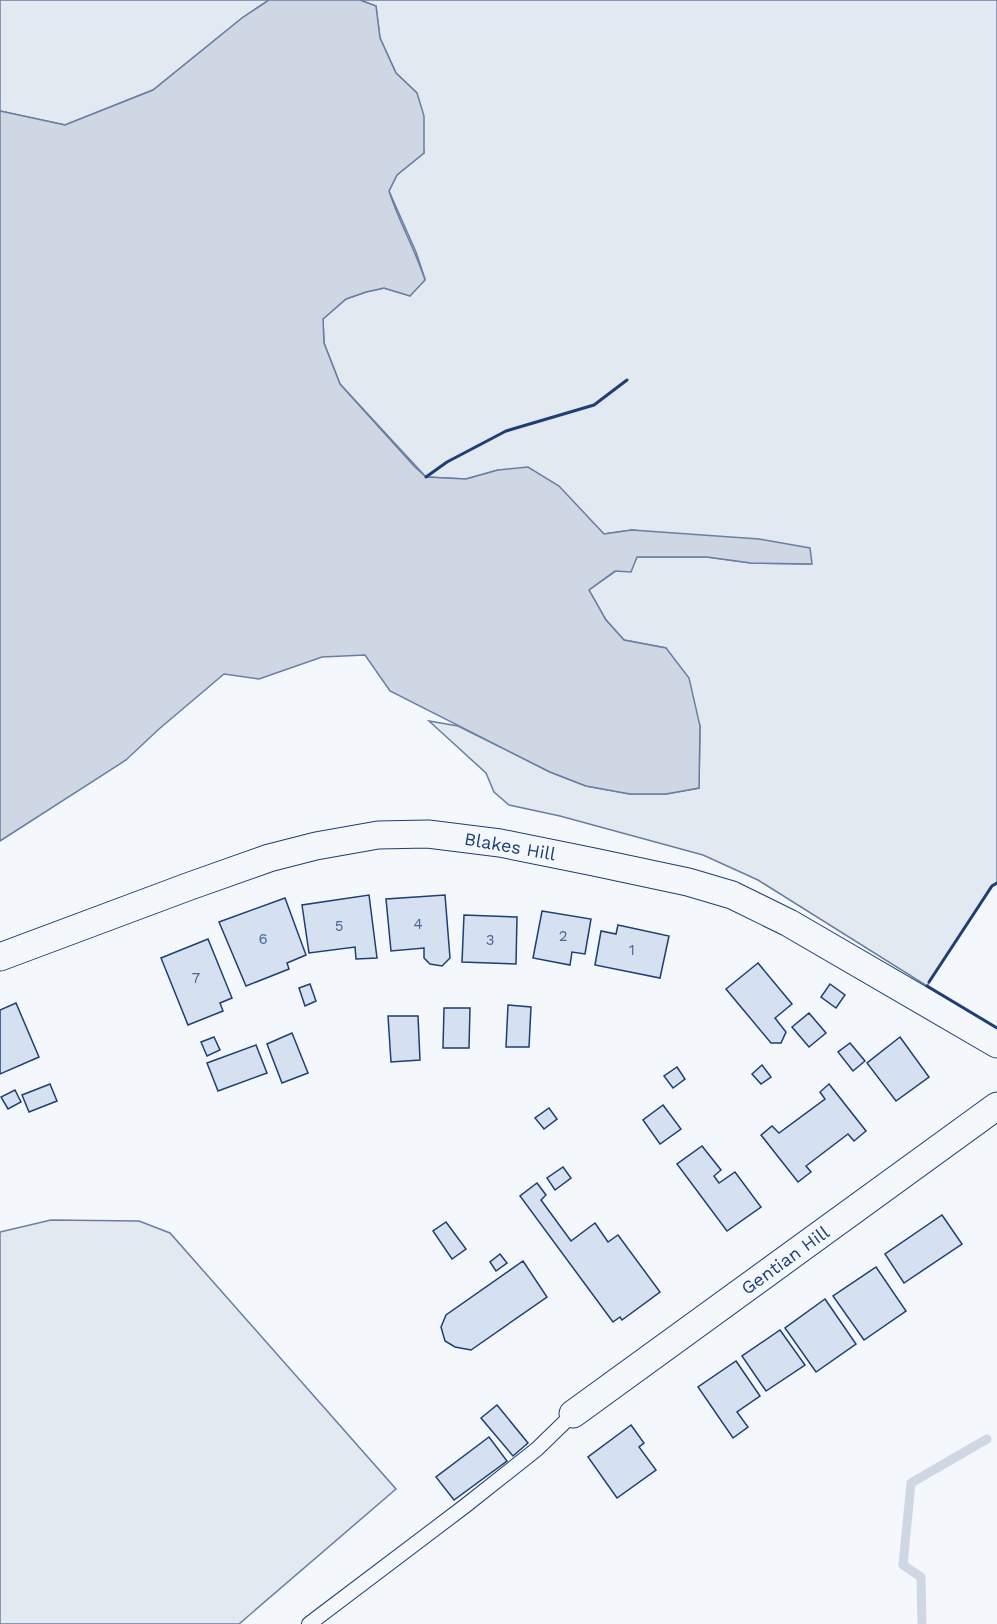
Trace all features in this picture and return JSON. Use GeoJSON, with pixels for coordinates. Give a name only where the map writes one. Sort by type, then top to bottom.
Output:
{"type":"FeatureCollection","features":[{"type":"Feature","properties":{"kind":"street","name":"Blakes Hill"},"geometry":{"type":"LineString","coordinates":[[0,957],[269,858],[316,846],[378,835],[428,834],[500,843],[688,882],[732,895],[789,923],[997,1044]]}},
{"type":"Feature","properties":{"kind":"street","name":"Gentian Hill"},"geometry":{"type":"LineString","coordinates":[[573,1414],[997,1106]]}},
{"type":"Feature","properties":{"kind":"lane"},"geometry":{"type":"LineString","coordinates":[[309,1624],[537,1449],[573,1414]]}},
{"type":"Feature","properties":{"kind":"shaded area"},"geometry":{"type":"Polygon","coordinates":[[[0,0],[269,0],[242,18],[153,90],[65,125],[0,111],[0,0]]]}},
{"type":"Feature","properties":{"kind":"shaded area"},"geometry":{"type":"Polygon","coordinates":[[[269,0],[360,0],[376,6],[380,38],[396,73],[417,93],[424,116],[424,153],[397,175],[389,191],[425,280],[410,296],[384,288],[346,299],[323,319],[324,343],[340,384],[414,466],[426,477],[466,479],[498,470],[528,467],[559,486],[604,534],[632,530],[759,539],[810,548],[812,564],[751,563],[707,557],[637,557],[631,572],[615,571],[589,590],[606,620],[624,640],[666,648],[689,678],[700,726],[699,788],[666,794],[630,794],[586,786],[550,772],[390,691],[365,655],[322,657],[259,679],[224,674],[126,760],[0,841],[0,111],[65,125],[153,90],[242,18],[269,0]]]}},
{"type":"Feature","properties":{"kind":"shaded area"},"geometry":{"type":"Polygon","coordinates":[[[360,0],[997,0],[997,883],[991,886],[927,986],[758,880],[703,855],[560,816],[509,805],[494,792],[486,773],[429,721],[458,726],[550,772],[586,786],[630,794],[666,794],[699,788],[700,726],[666,648],[624,640],[606,620],[589,590],[636,557],[707,557],[751,563],[811,564],[658,533],[632,530],[604,534],[588,519],[498,470],[466,479],[426,477],[340,384],[324,343],[323,319],[346,299],[366,292],[384,288],[410,296],[425,279],[416,252],[389,191],[397,175],[424,153],[417,93],[396,73],[380,38],[376,6],[360,0]]]}},
{"type":"Feature","properties":{"kind":"shaded area"},"geometry":{"type":"Polygon","coordinates":[[[51,1220],[139,1221],[170,1233],[396,1489],[239,1624],[0,1624],[0,1232],[51,1220]]]}},
{"type":"Feature","properties":{"kind":"building"},"geometry":{"type":"Polygon","coordinates":[[[369,895],[377,958],[356,959],[355,947],[309,953],[302,905],[369,895]]]}},
{"type":"Feature","properties":{"kind":"building"},"geometry":{"type":"Polygon","coordinates":[[[445,895],[450,958],[442,966],[430,964],[424,958],[424,948],[391,951],[386,899],[445,895]]]}},
{"type":"Feature","properties":{"kind":"building"},"geometry":{"type":"Polygon","coordinates":[[[285,898],[306,955],[287,963],[289,969],[246,986],[219,922],[285,898]]]}},
{"type":"Feature","properties":{"kind":"building"},"geometry":{"type":"Polygon","coordinates":[[[542,911],[591,919],[585,954],[572,952],[570,965],[533,958],[542,911]]]}},
{"type":"Feature","properties":{"kind":"building"},"geometry":{"type":"Polygon","coordinates":[[[464,915],[517,917],[516,964],[462,962],[464,915]]]}},
{"type":"Feature","properties":{"kind":"building"},"geometry":{"type":"Polygon","coordinates":[[[618,925],[669,936],[660,978],[595,965],[601,931],[616,934],[618,925]]]}},
{"type":"Feature","properties":{"kind":"building"},"geometry":{"type":"Polygon","coordinates":[[[208,939],[232,998],[220,1003],[223,1011],[188,1025],[161,958],[208,939]]]}},
{"type":"Feature","properties":{"kind":"building"},"geometry":{"type":"Polygon","coordinates":[[[758,963],[792,1004],[775,1018],[786,1032],[781,1043],[771,1043],[726,989],[758,963]]]}},
{"type":"Feature","properties":{"kind":"building"},"geometry":{"type":"Polygon","coordinates":[[[310,984],[316,1001],[305,1006],[299,988],[310,984]]]}},
{"type":"Feature","properties":{"kind":"building"},"geometry":{"type":"Polygon","coordinates":[[[830,984],[845,995],[836,1008],[821,997],[830,984]]]}},
{"type":"Feature","properties":{"kind":"building"},"geometry":{"type":"Polygon","coordinates":[[[16,1003],[39,1057],[0,1074],[0,1010],[16,1003]]]}},
{"type":"Feature","properties":{"kind":"building"},"geometry":{"type":"Polygon","coordinates":[[[508,1005],[531,1007],[529,1047],[506,1047],[508,1005]]]}},
{"type":"Feature","properties":{"kind":"building"},"geometry":{"type":"Polygon","coordinates":[[[444,1008],[470,1008],[469,1048],[443,1048],[444,1008]]]}},
{"type":"Feature","properties":{"kind":"building"},"geometry":{"type":"Polygon","coordinates":[[[809,1013],[826,1033],[809,1047],[792,1027],[809,1013]]]}},
{"type":"Feature","properties":{"kind":"building"},"geometry":{"type":"Polygon","coordinates":[[[388,1016],[418,1016],[420,1060],[391,1062],[388,1016]]]}},
{"type":"Feature","properties":{"kind":"building"},"geometry":{"type":"Polygon","coordinates":[[[292,1033],[308,1073],[282,1083],[267,1044],[292,1033]]]}},
{"type":"Feature","properties":{"kind":"building"},"geometry":{"type":"Polygon","coordinates":[[[214,1037],[220,1050],[207,1056],[201,1042],[214,1037]]]}},
{"type":"Feature","properties":{"kind":"building"},"geometry":{"type":"Polygon","coordinates":[[[900,1037],[929,1077],[896,1101],[867,1063],[900,1037]]]}},
{"type":"Feature","properties":{"kind":"building"},"geometry":{"type":"Polygon","coordinates":[[[850,1043],[865,1061],[853,1071],[838,1052],[850,1043]]]}},
{"type":"Feature","properties":{"kind":"building"},"geometry":{"type":"Polygon","coordinates":[[[256,1045],[267,1073],[218,1091],[207,1063],[256,1045]]]}},
{"type":"Feature","properties":{"kind":"building"},"geometry":{"type":"Polygon","coordinates":[[[762,1065],[771,1077],[761,1084],[752,1074],[762,1065]]]}},
{"type":"Feature","properties":{"kind":"building"},"geometry":{"type":"Polygon","coordinates":[[[677,1067],[685,1079],[673,1088],[664,1076],[677,1067]]]}},
{"type":"Feature","properties":{"kind":"building"},"geometry":{"type":"Polygon","coordinates":[[[50,1084],[57,1101],[29,1112],[22,1095],[50,1084]]]}},
{"type":"Feature","properties":{"kind":"building"},"geometry":{"type":"Polygon","coordinates":[[[829,1084],[866,1131],[854,1141],[848,1134],[806,1166],[811,1172],[798,1182],[761,1135],[772,1126],[779,1133],[825,1099],[820,1092],[829,1084]]]}},
{"type":"Feature","properties":{"kind":"building"},"geometry":{"type":"Polygon","coordinates":[[[15,1090],[21,1102],[8,1109],[1,1097],[15,1090]]]}},
{"type":"Feature","properties":{"kind":"building"},"geometry":{"type":"Polygon","coordinates":[[[663,1105],[681,1129],[660,1144],[643,1120],[663,1105]]]}},
{"type":"Feature","properties":{"kind":"building"},"geometry":{"type":"Polygon","coordinates":[[[549,1108],[557,1119],[544,1129],[535,1118],[549,1108]]]}},
{"type":"Feature","properties":{"kind":"building"},"geometry":{"type":"Polygon","coordinates":[[[702,1146],[721,1170],[714,1176],[719,1183],[735,1172],[761,1207],[727,1231],[677,1164],[702,1146]]]}},
{"type":"Feature","properties":{"kind":"building"},"geometry":{"type":"Polygon","coordinates":[[[563,1167],[571,1178],[555,1190],[547,1178],[563,1167]]]}},
{"type":"Feature","properties":{"kind":"building"},"geometry":{"type":"Polygon","coordinates":[[[537,1183],[546,1195],[541,1200],[571,1241],[595,1223],[608,1242],[618,1235],[660,1292],[622,1320],[620,1317],[613,1322],[520,1196],[537,1183]]]}},
{"type":"Feature","properties":{"kind":"building"},"geometry":{"type":"Polygon","coordinates":[[[942,1215],[962,1244],[904,1283],[885,1254],[942,1215]]]}},
{"type":"Feature","properties":{"kind":"building"},"geometry":{"type":"Polygon","coordinates":[[[446,1222],[466,1249],[452,1259],[433,1231],[446,1222]]]}},
{"type":"Feature","properties":{"kind":"building"},"geometry":{"type":"Polygon","coordinates":[[[500,1254],[507,1263],[496,1271],[490,1262],[500,1254]]]}},
{"type":"Feature","properties":{"kind":"building"},"geometry":{"type":"Polygon","coordinates":[[[523,1261],[547,1297],[471,1350],[455,1347],[445,1341],[441,1327],[446,1315],[523,1261]]]}},
{"type":"Feature","properties":{"kind":"building"},"geometry":{"type":"Polygon","coordinates":[[[876,1267],[906,1311],[864,1340],[833,1296],[876,1267]]]}},
{"type":"Feature","properties":{"kind":"building"},"geometry":{"type":"Polygon","coordinates":[[[825,1299],[856,1344],[816,1372],[785,1328],[825,1299]]]}},
{"type":"Feature","properties":{"kind":"building"},"geometry":{"type":"Polygon","coordinates":[[[780,1330],[805,1365],[766,1391],[742,1356],[780,1330]]]}},
{"type":"Feature","properties":{"kind":"building"},"geometry":{"type":"Polygon","coordinates":[[[736,1361],[760,1396],[737,1412],[748,1427],[733,1438],[698,1387],[736,1361]]]}},
{"type":"Feature","properties":{"kind":"building"},"geometry":{"type":"Polygon","coordinates":[[[497,1405],[528,1443],[513,1456],[481,1418],[497,1405]]]}},
{"type":"Feature","properties":{"kind":"building"},"geometry":{"type":"Polygon","coordinates":[[[631,1425],[644,1443],[639,1447],[656,1470],[617,1498],[588,1457],[631,1425]]]}},
{"type":"Feature","properties":{"kind":"building"},"geometry":{"type":"Polygon","coordinates":[[[489,1437],[507,1461],[454,1500],[436,1477],[489,1437]]]}},
{"type":"Feature","properties":{"kind":"waterway"},"geometry":{"type":"LineString","coordinates":[[922,1624],[921,1577],[903,1565],[911,1483],[987,1439]]}},
{"type":"Feature","properties":{"kind":"wall"},"geometry":{"type":"LineString","coordinates":[[426,477],[447,462],[506,431],[594,405],[627,380]]}},
{"type":"Feature","properties":{"kind":"wall"},"geometry":{"type":"LineString","coordinates":[[929,982],[992,886],[997,883]]}},
{"type":"Feature","properties":{"kind":"wall"},"geometry":{"type":"LineString","coordinates":[[927,986],[997,1028]]}}]}
